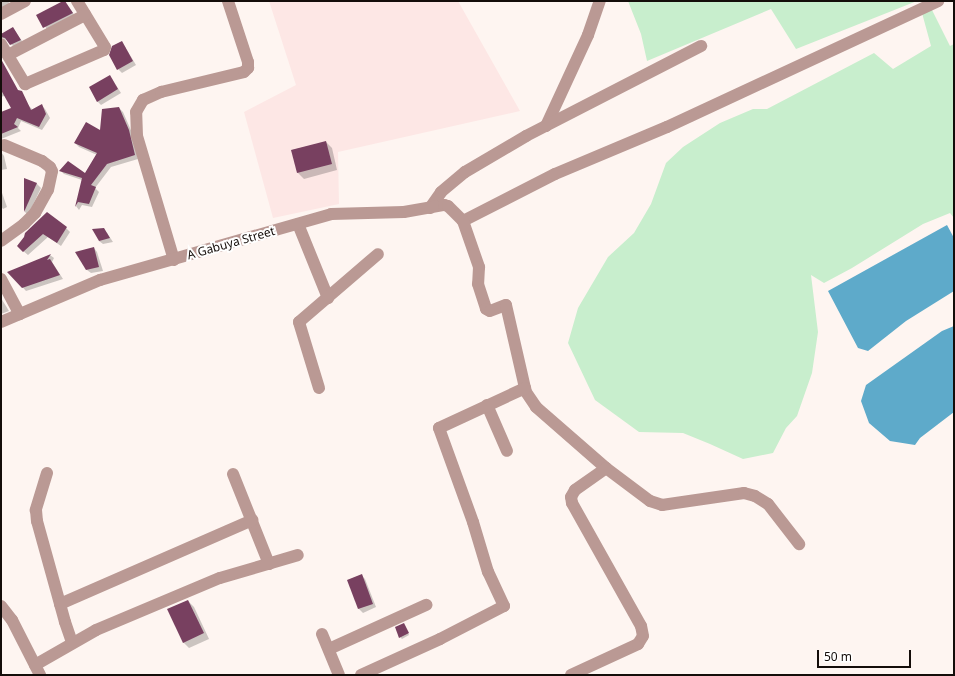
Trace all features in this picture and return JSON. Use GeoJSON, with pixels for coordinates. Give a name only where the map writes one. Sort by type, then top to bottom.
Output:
{"type":"FeatureCollection","features":[{"type":"Feature","properties":{"kind":"street"},"geometry":{"type":"LineString","coordinates":[[1,14],[25,1]]}},
{"type":"Feature","properties":{"kind":"street"},"geometry":{"type":"LineString","coordinates":[[1,44],[25,84],[104,50],[105,47],[77,1]]}},
{"type":"Feature","properties":{"kind":"street"},"geometry":{"type":"LineString","coordinates":[[174,260],[137,136],[136,112],[143,100],[161,92],[244,72],[248,68],[248,62],[228,1]]}},
{"type":"Feature","properties":{"kind":"street"},"geometry":{"type":"LineString","coordinates":[[546,126],[594,22],[600,1]]}},
{"type":"Feature","properties":{"kind":"street"},"geometry":{"type":"LineString","coordinates":[[799,544],[768,504],[755,496],[744,493],[662,505],[644,497],[606,468],[536,407],[529,400],[525,388],[506,305],[490,312],[486,309],[478,284],[479,267],[463,221],[555,174],[667,127],[938,1]]}},
{"type":"Feature","properties":{"kind":"street"},"geometry":{"type":"LineString","coordinates":[[8,55],[85,15]]}},
{"type":"Feature","properties":{"kind":"street"},"geometry":{"type":"LineString","coordinates":[[430,208],[441,192],[465,172],[546,126],[701,46]]}},
{"type":"Feature","properties":{"kind":"street"},"geometry":{"type":"LineString","coordinates":[[1,241],[24,224],[35,213],[48,190],[52,171],[50,167],[42,162],[4,145]]}},
{"type":"Feature","properties":{"kind":"street","name":"A Gabuya Street"},"geometry":{"type":"LineString","coordinates":[[1,322],[100,280],[331,214],[404,212],[444,205],[448,206],[463,221]]}},
{"type":"Feature","properties":{"kind":"street"},"geometry":{"type":"LineString","coordinates":[[298,224],[328,298]]}},
{"type":"Feature","properties":{"kind":"street"},"geometry":{"type":"LineString","coordinates":[[319,388],[299,322],[378,254]]}},
{"type":"Feature","properties":{"kind":"street"},"geometry":{"type":"LineString","coordinates":[[1,279],[20,314]]}},
{"type":"Feature","properties":{"kind":"street"},"geometry":{"type":"LineString","coordinates":[[361,675],[440,639],[504,606],[488,572],[473,522],[439,428],[525,388]]}},
{"type":"Feature","properties":{"kind":"street"},"geometry":{"type":"LineString","coordinates":[[487,405],[507,451]]}},
{"type":"Feature","properties":{"kind":"street"},"geometry":{"type":"LineString","coordinates":[[571,675],[638,644],[643,636],[641,626],[572,503],[571,497],[576,490],[606,468]]}},
{"type":"Feature","properties":{"kind":"street"},"geometry":{"type":"LineString","coordinates":[[47,474],[36,510],[37,521],[72,642]]}},
{"type":"Feature","properties":{"kind":"street"},"geometry":{"type":"LineString","coordinates":[[233,474],[269,564]]}},
{"type":"Feature","properties":{"kind":"street"},"geometry":{"type":"LineString","coordinates":[[60,604],[252,520]]}},
{"type":"Feature","properties":{"kind":"street"},"geometry":{"type":"LineString","coordinates":[[1,606],[12,620],[37,670],[72,642],[96,630],[220,578],[298,555]]}},
{"type":"Feature","properties":{"kind":"street"},"geometry":{"type":"LineString","coordinates":[[329,649],[426,605]]}},
{"type":"Feature","properties":{"kind":"street"},"geometry":{"type":"LineString","coordinates":[[322,634],[339,675]]}},
{"type":"Feature","properties":{"kind":"shaded area"},"geometry":{"type":"Polygon","coordinates":[[[269,1],[458,1],[520,111],[338,152],[339,204],[273,218],[244,112],[296,85],[269,1]]]}},
{"type":"Feature","properties":{"kind":"green space"},"geometry":{"type":"Polygon","coordinates":[[[628,1],[917,1],[796,49],[771,9],[647,61],[641,34],[628,1]]]}},
{"type":"Feature","properties":{"kind":"green space"},"geometry":{"type":"Polygon","coordinates":[[[931,8],[950,46],[954,44],[954,218],[950,213],[923,224],[852,268],[824,283],[811,275],[818,332],[812,373],[797,416],[786,428],[773,453],[743,459],[683,433],[639,432],[595,400],[568,343],[578,308],[608,257],[634,233],[651,204],[666,163],[683,147],[720,123],[753,109],[767,109],[874,53],[893,69],[931,46],[922,13],[931,8]]]}},
{"type":"Feature","properties":{"kind":"water"},"geometry":{"type":"Polygon","coordinates":[[[947,225],[954,238],[954,291],[906,321],[868,351],[858,348],[828,291],[947,225]]]}},
{"type":"Feature","properties":{"kind":"water"},"geometry":{"type":"Polygon","coordinates":[[[954,326],[954,412],[920,438],[915,445],[890,441],[869,423],[861,401],[866,385],[942,331],[954,326]]]}},
{"type":"Feature","properties":{"kind":"building"},"geometry":{"type":"Polygon","coordinates":[[[65,1],[73,13],[43,28],[36,15],[65,1]]]}},
{"type":"Feature","properties":{"kind":"building"},"geometry":{"type":"Polygon","coordinates":[[[13,27],[21,40],[10,45],[5,38],[1,37],[1,34],[13,27]]]}},
{"type":"Feature","properties":{"kind":"building"},"geometry":{"type":"Polygon","coordinates":[[[122,41],[133,61],[117,70],[109,55],[112,46],[122,41]]]}},
{"type":"Feature","properties":{"kind":"building"},"geometry":{"type":"Polygon","coordinates":[[[1,59],[18,90],[22,91],[31,110],[42,104],[46,114],[39,127],[17,118],[14,124],[18,127],[1,134],[1,112],[11,108],[1,90],[1,59]]]}},
{"type":"Feature","properties":{"kind":"building"},"geometry":{"type":"Polygon","coordinates":[[[110,75],[118,89],[97,102],[89,87],[110,75]]]}},
{"type":"Feature","properties":{"kind":"building"},"geometry":{"type":"Polygon","coordinates":[[[119,107],[129,130],[135,155],[107,164],[91,185],[96,187],[89,204],[78,202],[75,207],[82,178],[59,171],[68,161],[85,173],[97,153],[74,143],[86,122],[100,130],[102,109],[119,107]]]}},
{"type":"Feature","properties":{"kind":"building"},"geometry":{"type":"Polygon","coordinates":[[[326,141],[332,164],[297,173],[291,150],[326,141]]]}},
{"type":"Feature","properties":{"kind":"building"},"geometry":{"type":"Polygon","coordinates":[[[24,178],[37,183],[24,212],[24,178]]]}},
{"type":"Feature","properties":{"kind":"building"},"geometry":{"type":"Polygon","coordinates":[[[47,212],[67,227],[57,243],[43,234],[23,252],[17,246],[24,237],[25,233],[47,212]]]}},
{"type":"Feature","properties":{"kind":"building"},"geometry":{"type":"Polygon","coordinates":[[[104,228],[110,238],[99,241],[92,229],[104,228]]]}},
{"type":"Feature","properties":{"kind":"building"},"geometry":{"type":"Polygon","coordinates":[[[94,247],[99,267],[86,270],[75,252],[94,247]]]}},
{"type":"Feature","properties":{"kind":"building"},"geometry":{"type":"Polygon","coordinates":[[[51,254],[47,260],[50,259],[60,275],[22,288],[7,272],[51,254]]]}},
{"type":"Feature","properties":{"kind":"building"},"geometry":{"type":"Polygon","coordinates":[[[362,574],[373,604],[358,609],[347,580],[362,574]]]}},
{"type":"Feature","properties":{"kind":"building"},"geometry":{"type":"Polygon","coordinates":[[[188,600],[204,633],[183,643],[167,609],[188,600]]]}},
{"type":"Feature","properties":{"kind":"building"},"geometry":{"type":"Polygon","coordinates":[[[404,623],[409,633],[399,638],[395,627],[404,623]]]}}]}
